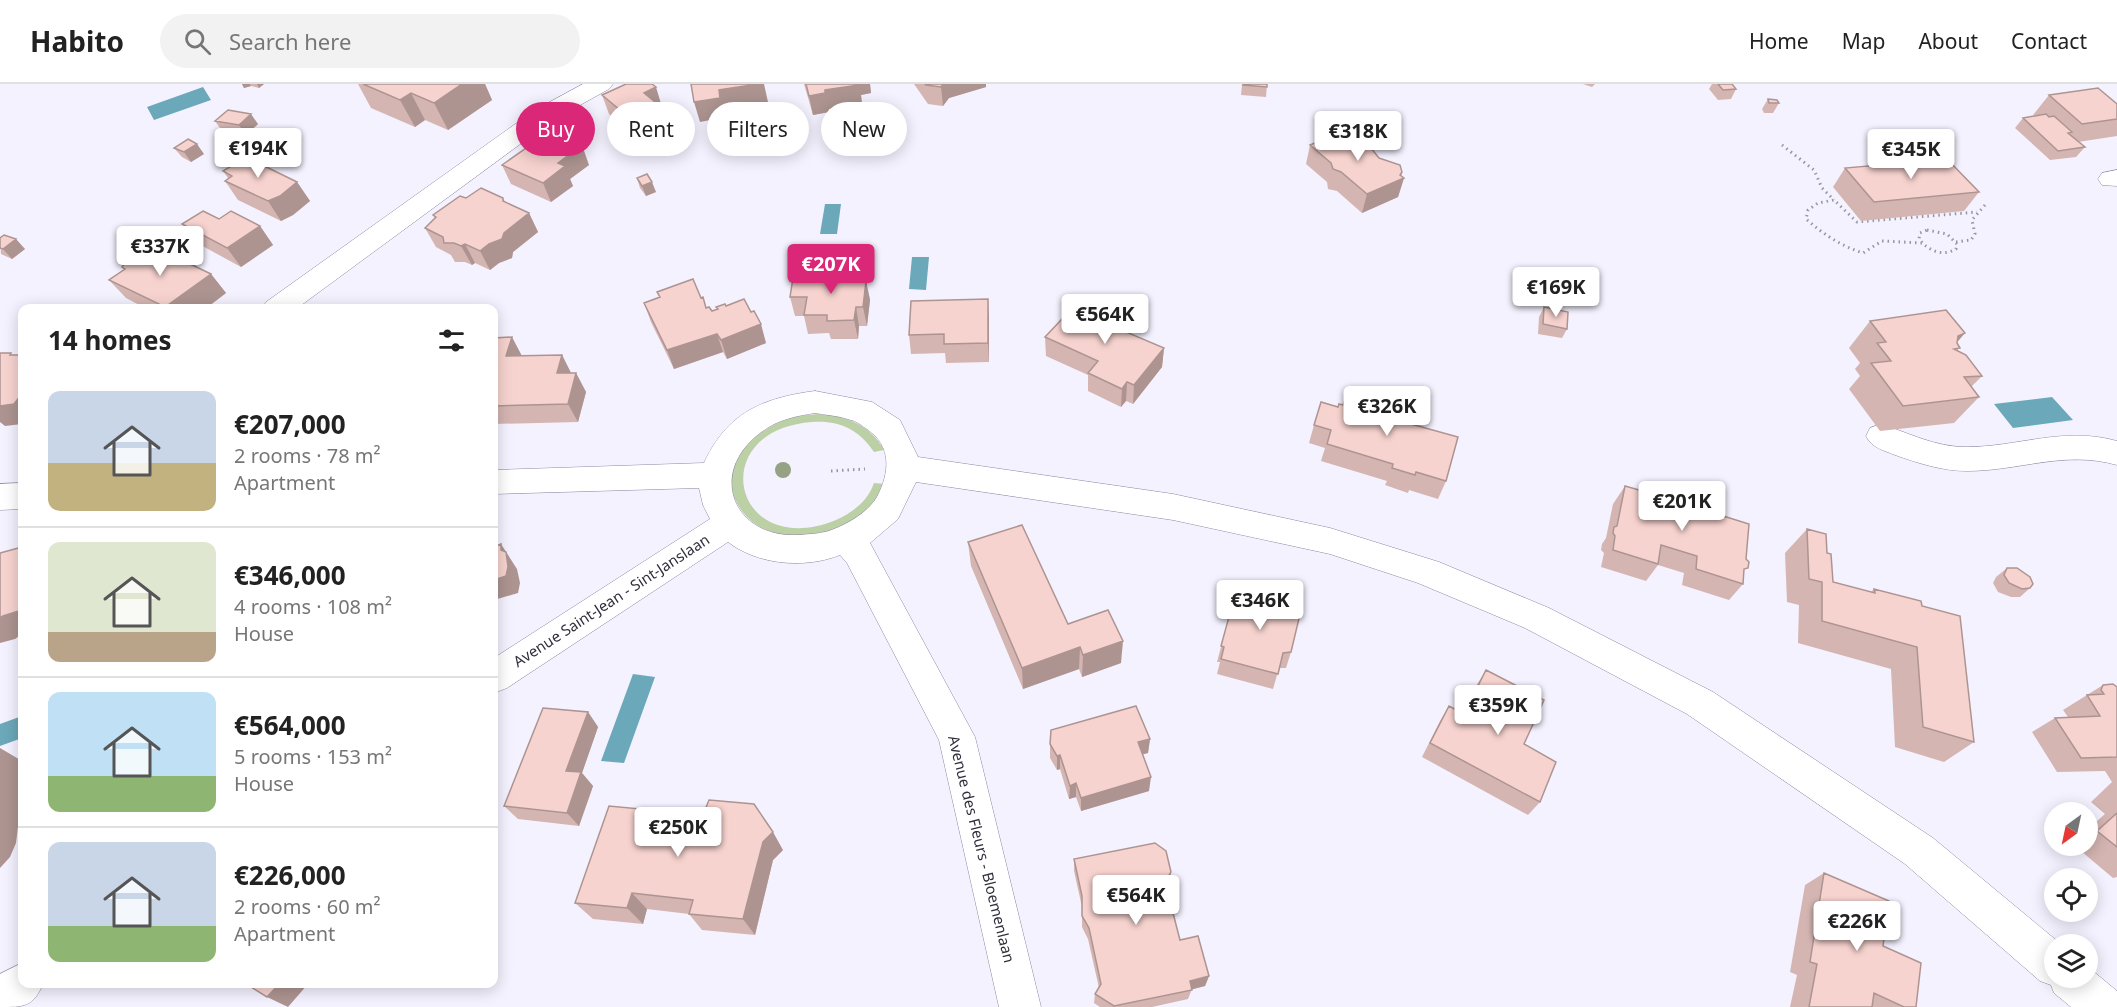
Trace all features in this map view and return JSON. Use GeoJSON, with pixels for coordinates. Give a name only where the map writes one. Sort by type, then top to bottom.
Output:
{"type":"FeatureCollection","features":[{"type":"Feature","properties":{"kind":"street"},"geometry":{"type":"LineString","coordinates":[[283,304],[544,115],[601,84]]}},
{"type":"Feature","properties":{"kind":"street"},"geometry":{"type":"LineString","coordinates":[[815,402],[854,407],[878,419],[895,436],[902,451],[904,467],[902,484],[894,501],[882,516],[865,530],[824,547],[802,550],[780,549],[761,544],[729,524],[716,501],[715,475],[719,459],[741,430],[776,410],[815,402]]}},
{"type":"Feature","properties":{"kind":"street"},"geometry":{"type":"LineString","coordinates":[[1881,436],[1920,452],[1968,459],[2085,445],[2117,453]]}},
{"type":"Feature","properties":{"kind":"street"},"geometry":{"type":"LineString","coordinates":[[904,467],[1173,507],[1330,541],[1427,572],[1537,618],[1710,709],[1919,851],[2044,957]]}},
{"type":"Feature","properties":{"kind":"street"},"geometry":{"type":"LineString","coordinates":[[498,482],[715,475]]}},
{"type":"Feature","properties":{"kind":"street"},"geometry":{"type":"LineString","coordinates":[[0,497],[18,496]]}},
{"type":"Feature","properties":{"kind":"street","name":"Avenue Saint-Jean - Sint-Janslaan"},"geometry":{"type":"LineString","coordinates":[[498,674],[729,524]]}},
{"type":"Feature","properties":{"kind":"street","name":"Avenue des Fleurs - Bloemenlaan"},"geometry":{"type":"LineString","coordinates":[[845,540],[859,553],[957,737],[1020,1007]]}},
{"type":"Feature","properties":{"kind":"street"},"geometry":{"type":"LineString","coordinates":[[0,998],[18,987]]}},
{"type":"Feature","properties":{"kind":"street"},"geometry":{"type":"LineString","coordinates":[[2081,988],[2103,1007]]}},
{"type":"Feature","properties":{"kind":"path"},"geometry":{"type":"LineString","coordinates":[[1782,145],[1814,170],[1822,188],[1857,222],[1977,212]]}},
{"type":"Feature","properties":{"kind":"path"},"geometry":{"type":"LineString","coordinates":[[1834,200],[1818,203],[1808,210],[1806,219],[1818,230],[1853,250],[1863,254],[1882,241],[1922,243]]}},
{"type":"Feature","properties":{"kind":"path"},"geometry":{"type":"LineString","coordinates":[[1956,242],[1954,252],[1944,253],[1929,249],[1922,243],[1919,236],[1927,230],[1940,231],[1956,242],[1971,240],[1975,234],[1972,220],[1985,205]]}},
{"type":"Feature","properties":{"kind":"green space"},"geometry":{"type":"Polygon","coordinates":[[[818,414],[847,419],[856,423],[872,434],[884,450],[874,452],[855,432],[831,423],[812,422],[778,430],[755,447],[745,468],[744,490],[754,510],[773,524],[801,528],[842,517],[864,501],[874,483],[884,484],[863,514],[833,530],[815,535],[796,536],[778,534],[762,528],[748,518],[737,503],[732,490],[735,465],[749,443],[770,427],[791,418],[818,414]]]}},
{"type":"Feature","properties":{"kind":"water"},"geometry":{"type":"Polygon","coordinates":[[[203,87],[211,100],[154,120],[147,107],[203,87]]]}},
{"type":"Feature","properties":{"kind":"water"},"geometry":{"type":"Polygon","coordinates":[[[825,204],[841,204],[837,234],[820,234],[825,204]]]}},
{"type":"Feature","properties":{"kind":"water"},"geometry":{"type":"Polygon","coordinates":[[[912,257],[929,257],[926,290],[909,289],[912,257]]]}},
{"type":"Feature","properties":{"kind":"water"},"geometry":{"type":"Polygon","coordinates":[[[2052,397],[2073,420],[2013,428],[1994,404],[2052,397]]]}},
{"type":"Feature","properties":{"kind":"water"},"geometry":{"type":"Polygon","coordinates":[[[633,674],[655,677],[624,763],[601,761],[633,674]]]}},
{"type":"Feature","properties":{"kind":"water"},"geometry":{"type":"Polygon","coordinates":[[[18,717],[18,739],[0,746],[0,724],[18,717]]]}},
{"type":"Feature","properties":{"kind":"building"},"geometry":{"type":"Polygon","coordinates":[[[363,84],[462,84],[434,103],[411,93],[400,100],[363,84]]]}},
{"type":"Feature","properties":{"kind":"building"},"geometry":{"type":"Polygon","coordinates":[[[626,84],[652,84],[656,87],[644,93],[655,102],[610,102],[602,95],[626,84]]]}},
{"type":"Feature","properties":{"kind":"building"},"geometry":{"type":"Polygon","coordinates":[[[691,84],[758,84],[719,90],[720,98],[694,102],[691,84]]]}},
{"type":"Feature","properties":{"kind":"building"},"geometry":{"type":"Polygon","coordinates":[[[806,84],[859,85],[825,90],[825,93],[809,96],[806,84]]]}},
{"type":"Feature","properties":{"kind":"building"},"geometry":{"type":"Polygon","coordinates":[[[925,84],[943,84],[941,87],[925,84]]]}},
{"type":"Feature","properties":{"kind":"building"},"geometry":{"type":"Polygon","coordinates":[[[1267,84],[1267,87],[1243,85],[1267,84]]]}},
{"type":"Feature","properties":{"kind":"building"},"geometry":{"type":"Polygon","coordinates":[[[1718,84],[1732,84],[1736,89],[1723,90],[1718,84]]]}},
{"type":"Feature","properties":{"kind":"building"},"geometry":{"type":"Polygon","coordinates":[[[2098,88],[2117,104],[2117,119],[2082,124],[2049,95],[2098,88]]]}},
{"type":"Feature","properties":{"kind":"building"},"geometry":{"type":"Polygon","coordinates":[[[1768,99],[1777,100],[1779,103],[1769,103],[1768,99]]]}},
{"type":"Feature","properties":{"kind":"building"},"geometry":{"type":"Polygon","coordinates":[[[228,110],[251,114],[239,125],[215,121],[228,110]]]}},
{"type":"Feature","properties":{"kind":"building"},"geometry":{"type":"Polygon","coordinates":[[[2046,114],[2049,117],[2054,116],[2072,132],[2068,133],[2085,147],[2058,151],[2023,118],[2046,114]]]}},
{"type":"Feature","properties":{"kind":"building"},"geometry":{"type":"Polygon","coordinates":[[[1346,130],[1367,143],[1379,158],[1400,165],[1402,172],[1400,175],[1404,178],[1367,194],[1341,172],[1333,169],[1331,163],[1310,145],[1346,130]]]}},
{"type":"Feature","properties":{"kind":"building"},"geometry":{"type":"Polygon","coordinates":[[[188,139],[197,144],[184,152],[174,148],[188,139]]]}},
{"type":"Feature","properties":{"kind":"building"},"geometry":{"type":"Polygon","coordinates":[[[516,155],[567,156],[558,163],[565,166],[543,183],[502,165],[516,155]]]}},
{"type":"Feature","properties":{"kind":"building"},"geometry":{"type":"Polygon","coordinates":[[[246,157],[297,182],[280,196],[268,201],[225,181],[232,176],[223,171],[246,157]]]}},
{"type":"Feature","properties":{"kind":"building"},"geometry":{"type":"Polygon","coordinates":[[[1947,159],[1979,192],[1874,202],[1845,168],[1947,159]]]}},
{"type":"Feature","properties":{"kind":"building"},"geometry":{"type":"Polygon","coordinates":[[[647,174],[652,182],[642,186],[637,178],[647,174]]]}},
{"type":"Feature","properties":{"kind":"building"},"geometry":{"type":"Polygon","coordinates":[[[481,188],[529,213],[504,233],[502,239],[489,244],[480,251],[465,244],[461,246],[444,243],[443,237],[425,228],[436,217],[433,215],[460,196],[466,198],[481,188]]]}},
{"type":"Feature","properties":{"kind":"building"},"geometry":{"type":"Polygon","coordinates":[[[203,211],[219,219],[231,211],[260,226],[227,248],[182,224],[203,211]]]}},
{"type":"Feature","properties":{"kind":"building"},"geometry":{"type":"Polygon","coordinates":[[[4,235],[16,239],[3,249],[0,248],[0,238],[4,235]]]}},
{"type":"Feature","properties":{"kind":"building"},"geometry":{"type":"Polygon","coordinates":[[[138,254],[158,261],[168,254],[175,257],[183,255],[190,259],[190,264],[211,274],[169,304],[159,304],[109,280],[125,269],[122,267],[127,259],[138,254]]]}},
{"type":"Feature","properties":{"kind":"building"},"geometry":{"type":"Polygon","coordinates":[[[840,271],[839,275],[863,277],[863,282],[866,281],[863,307],[856,307],[854,320],[827,321],[827,315],[804,315],[807,297],[790,297],[793,278],[810,278],[811,272],[840,271]]]}},
{"type":"Feature","properties":{"kind":"building"},"geometry":{"type":"Polygon","coordinates":[[[693,279],[706,308],[709,307],[712,311],[718,309],[716,307],[744,299],[761,324],[721,340],[717,334],[667,350],[644,303],[660,297],[657,292],[693,279]]]}},
{"type":"Feature","properties":{"kind":"building"},"geometry":{"type":"Polygon","coordinates":[[[988,299],[988,343],[944,344],[944,334],[909,335],[911,301],[988,299]]]}},
{"type":"Feature","properties":{"kind":"building"},"geometry":{"type":"Polygon","coordinates":[[[1079,301],[1119,316],[1112,326],[1164,348],[1134,385],[1127,382],[1122,389],[1088,373],[1098,361],[1045,337],[1079,301]]]}},
{"type":"Feature","properties":{"kind":"building"},"geometry":{"type":"Polygon","coordinates":[[[1544,307],[1568,312],[1567,329],[1543,324],[1544,307]]]}},
{"type":"Feature","properties":{"kind":"building"},"geometry":{"type":"Polygon","coordinates":[[[1946,310],[1965,333],[1958,336],[1957,343],[1960,348],[1954,349],[1966,355],[1982,376],[1964,377],[1979,397],[1903,406],[1871,363],[1891,361],[1877,343],[1886,342],[1870,321],[1946,310]]]}},
{"type":"Feature","properties":{"kind":"building"},"geometry":{"type":"Polygon","coordinates":[[[512,337],[506,356],[562,355],[557,373],[576,373],[568,404],[498,406],[498,338],[512,337]]]}},
{"type":"Feature","properties":{"kind":"building"},"geometry":{"type":"Polygon","coordinates":[[[0,353],[11,353],[10,355],[18,355],[18,399],[14,404],[0,406],[0,353]]]}},
{"type":"Feature","properties":{"kind":"building"},"geometry":{"type":"Polygon","coordinates":[[[1348,391],[1386,402],[1382,416],[1458,437],[1446,481],[1392,468],[1393,464],[1327,444],[1331,430],[1314,425],[1321,402],[1338,407],[1339,404],[1343,405],[1348,391]]]}},
{"type":"Feature","properties":{"kind":"building"},"geometry":{"type":"Polygon","coordinates":[[[1625,486],[1660,496],[1661,493],[1666,495],[1667,489],[1689,495],[1709,502],[1709,507],[1720,515],[1749,524],[1746,559],[1749,562],[1748,568],[1744,569],[1743,584],[1696,569],[1697,556],[1661,545],[1658,564],[1613,550],[1614,527],[1617,526],[1625,486]]]}},
{"type":"Feature","properties":{"kind":"building"},"geometry":{"type":"Polygon","coordinates":[[[1022,525],[1068,624],[1108,610],[1123,641],[1083,655],[1080,647],[1022,668],[968,542],[1022,525]]]}},
{"type":"Feature","properties":{"kind":"building"},"geometry":{"type":"Polygon","coordinates":[[[1807,529],[1826,534],[1827,553],[1831,554],[1833,582],[1875,593],[1874,589],[1921,601],[1922,606],[1960,616],[1974,742],[1923,727],[1917,647],[1822,621],[1822,582],[1809,579],[1807,529]]]}},
{"type":"Feature","properties":{"kind":"building"},"geometry":{"type":"Polygon","coordinates":[[[501,544],[501,550],[506,552],[508,567],[506,576],[498,579],[498,545],[501,544]]]}},
{"type":"Feature","properties":{"kind":"building"},"geometry":{"type":"Polygon","coordinates":[[[18,548],[18,611],[0,618],[0,553],[18,548]]]}},
{"type":"Feature","properties":{"kind":"building"},"geometry":{"type":"Polygon","coordinates":[[[2007,568],[2017,568],[2030,577],[2033,584],[2030,588],[2022,589],[2009,583],[2004,575],[2007,568]]]}},
{"type":"Feature","properties":{"kind":"building"},"geometry":{"type":"Polygon","coordinates":[[[1243,587],[1293,600],[1291,607],[1301,610],[1291,652],[1283,653],[1278,674],[1221,659],[1224,647],[1221,646],[1230,613],[1235,615],[1243,587]]]}},
{"type":"Feature","properties":{"kind":"building"},"geometry":{"type":"Polygon","coordinates":[[[1486,670],[1544,700],[1524,744],[1556,762],[1540,802],[1430,743],[1449,706],[1464,714],[1486,670]]]}},
{"type":"Feature","properties":{"kind":"building"},"geometry":{"type":"Polygon","coordinates":[[[2113,684],[2117,687],[2117,757],[2081,758],[2055,718],[2100,716],[2087,695],[2104,694],[2101,690],[2103,685],[2113,684]]]}},
{"type":"Feature","properties":{"kind":"building"},"geometry":{"type":"Polygon","coordinates":[[[1136,706],[1150,739],[1138,742],[1151,777],[1081,798],[1076,783],[1070,786],[1060,755],[1057,756],[1050,744],[1051,730],[1136,706]]]}},
{"type":"Feature","properties":{"kind":"building"},"geometry":{"type":"Polygon","coordinates":[[[543,708],[588,712],[566,771],[581,772],[567,813],[504,806],[543,708]]]}},
{"type":"Feature","properties":{"kind":"building"},"geometry":{"type":"Polygon","coordinates":[[[709,800],[754,804],[773,832],[763,842],[743,919],[689,914],[693,900],[632,893],[627,908],[575,903],[609,806],[703,815],[709,800]]]}},
{"type":"Feature","properties":{"kind":"building"},"geometry":{"type":"Polygon","coordinates":[[[2117,813],[2117,847],[2098,830],[2117,813]]]}},
{"type":"Feature","properties":{"kind":"building"},"geometry":{"type":"Polygon","coordinates":[[[1155,843],[1166,851],[1171,872],[1165,882],[1180,940],[1198,936],[1209,976],[1190,981],[1192,990],[1114,1006],[1095,994],[1101,984],[1089,928],[1082,916],[1082,896],[1074,859],[1155,843]]]}},
{"type":"Feature","properties":{"kind":"building"},"geometry":{"type":"Polygon","coordinates":[[[1824,873],[1889,901],[1883,946],[1921,963],[1916,1007],[1904,1007],[1874,993],[1872,1007],[1809,1007],[1817,964],[1810,962],[1824,873]]]}},
{"type":"Feature","properties":{"kind":"building"},"geometry":{"type":"Polygon","coordinates":[[[252,988],[275,988],[267,997],[252,988]]]}}]}
